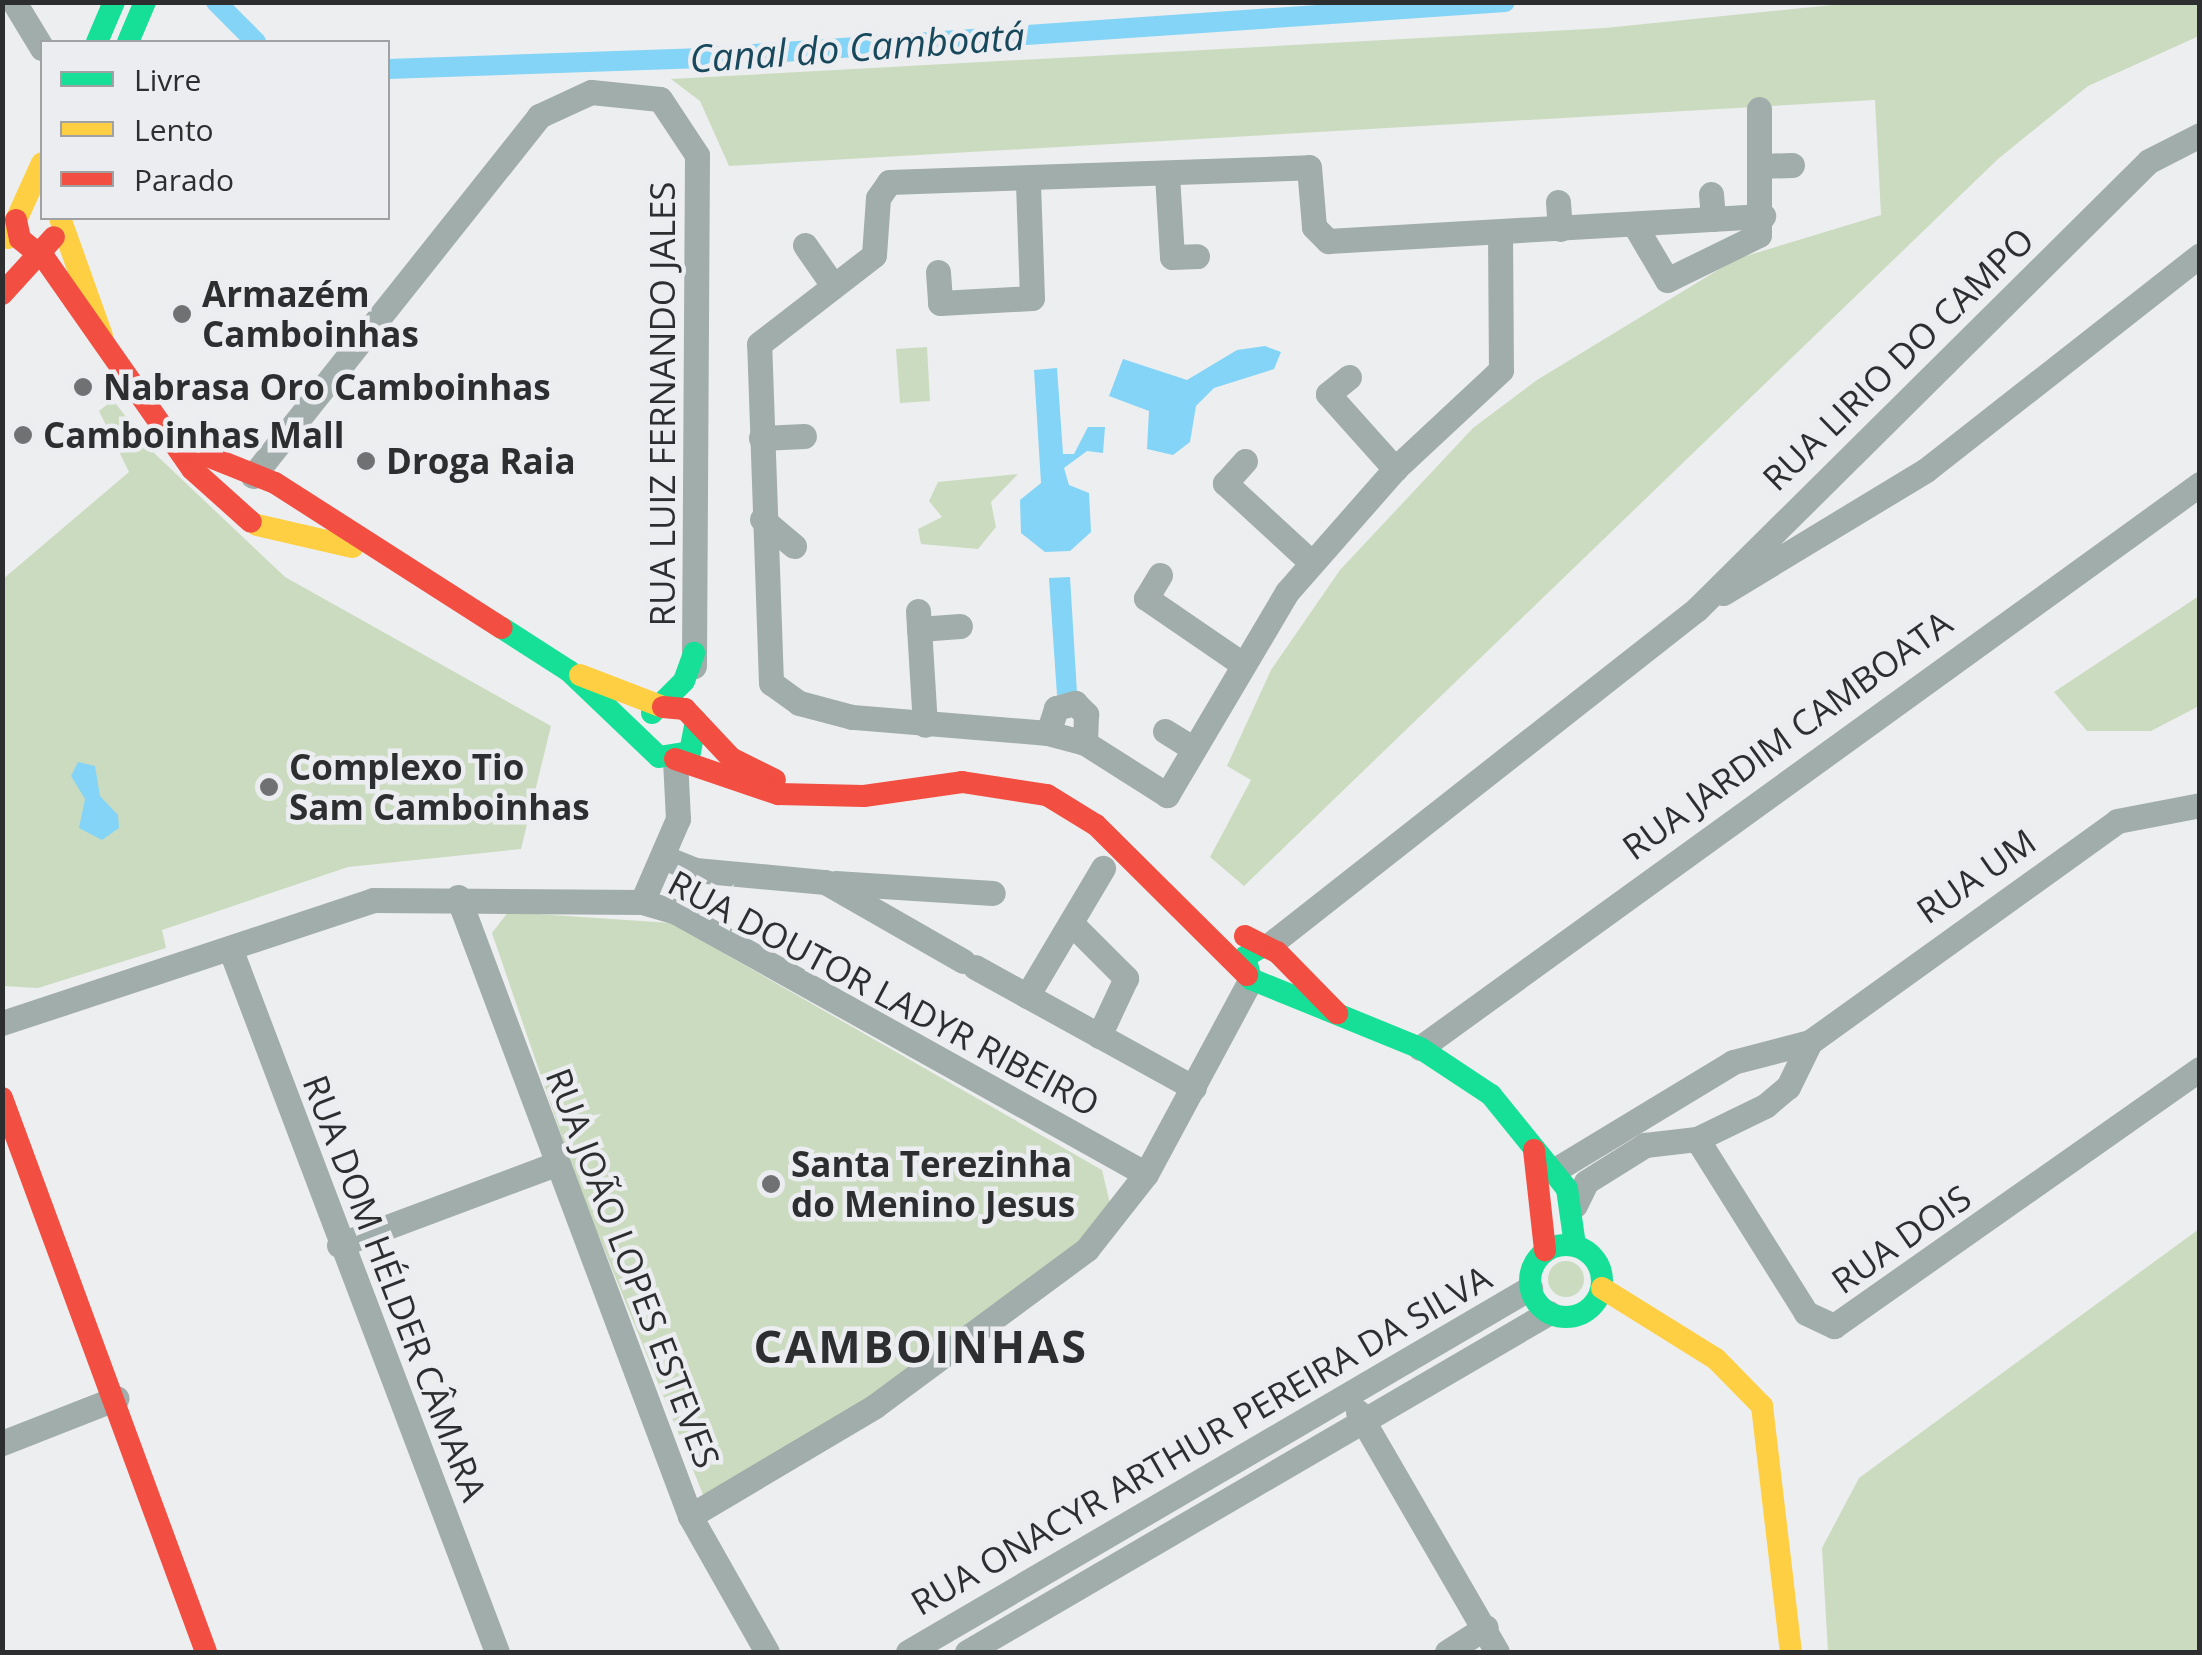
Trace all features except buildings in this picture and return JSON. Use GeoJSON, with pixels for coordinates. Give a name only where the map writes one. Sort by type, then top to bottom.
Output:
{"type":"FeatureCollection","features":[{"type":"Feature","properties":{"kind":"street"},"geometry":{"type":"LineString","coordinates":[[14,2],[40,45]]}},
{"type":"Feature","properties":{"kind":"street"},"geometry":{"type":"LineString","coordinates":[[98,40],[114,2]]}},
{"type":"Feature","properties":{"kind":"street"},"geometry":{"type":"LineString","coordinates":[[129,40],[145,2]]}},
{"type":"Feature","properties":{"kind":"street","name":"RUA LUIZ FERNANDO JALES"},"geometry":{"type":"LineString","coordinates":[[279,444],[539,116],[591,92],[660,99],[697,155],[696,722]]}},
{"type":"Feature","properties":{"kind":"street"},"geometry":{"type":"LineString","coordinates":[[1634,224],[1667,280],[1759,235],[1763,216],[1759,108]]}},
{"type":"Feature","properties":{"kind":"street","name":"RUA LIRIO DO CAMPO"},"geometry":{"type":"LineString","coordinates":[[1270,950],[1696,608],[2150,161],[2200,135]]}},
{"type":"Feature","properties":{"kind":"street"},"geometry":{"type":"LineString","coordinates":[[1761,166],[1792,165]]}},
{"type":"Feature","properties":{"kind":"street"},"geometry":{"type":"LineString","coordinates":[[1500,232],[1502,370],[1395,469],[1311,562],[1241,662],[1167,795],[1085,743],[1048,732],[925,725],[799,703],[770,683],[759,344],[878,248],[878,198],[888,182],[1004,171],[1028,183],[1309,166],[1318,237],[1400,227],[1500,232],[1634,224],[1712,206],[1763,216]]}},
{"type":"Feature","properties":{"kind":"street"},"geometry":{"type":"LineString","coordinates":[[40,169],[20,239],[40,253],[175,443],[254,524],[380,558]]}},
{"type":"Feature","properties":{"kind":"street"},"geometry":{"type":"LineString","coordinates":[[1167,175],[1172,257],[1197,256]]}},
{"type":"Feature","properties":{"kind":"street"},"geometry":{"type":"LineString","coordinates":[[938,272],[940,303],[1032,298],[1028,183]]}},
{"type":"Feature","properties":{"kind":"street"},"geometry":{"type":"LineString","coordinates":[[1558,202],[1560,229]]}},
{"type":"Feature","properties":{"kind":"street"},"geometry":{"type":"LineString","coordinates":[[2,248],[27,210]]}},
{"type":"Feature","properties":{"kind":"street"},"geometry":{"type":"LineString","coordinates":[[2,294],[40,253],[60,220]]}},
{"type":"Feature","properties":{"kind":"street"},"geometry":{"type":"LineString","coordinates":[[61,220],[90,282],[104,347]]}},
{"type":"Feature","properties":{"kind":"street"},"geometry":{"type":"LineString","coordinates":[[805,244],[832,284]]}},
{"type":"Feature","properties":{"kind":"street","name":"RUA LIRIO DO CAMPO"},"geometry":{"type":"LineString","coordinates":[[1696,608],[1926,470],[2200,255]]}},
{"type":"Feature","properties":{"kind":"street"},"geometry":{"type":"LineString","coordinates":[[1349,377],[1328,394],[1395,469]]}},
{"type":"Feature","properties":{"kind":"street"},"geometry":{"type":"LineString","coordinates":[[760,438],[804,436]]}},
{"type":"Feature","properties":{"kind":"street"},"geometry":{"type":"LineString","coordinates":[[175,443],[284,490],[380,558],[570,672],[696,722],[745,768],[822,796]]}},
{"type":"Feature","properties":{"kind":"street"},"geometry":{"type":"LineString","coordinates":[[254,524],[240,504],[253,476],[279,444]]}},
{"type":"Feature","properties":{"kind":"street"},"geometry":{"type":"LineString","coordinates":[[254,524],[281,517],[284,490],[279,444]]}},
{"type":"Feature","properties":{"kind":"street"},"geometry":{"type":"LineString","coordinates":[[1245,462],[1225,483],[1311,562]]}},
{"type":"Feature","properties":{"kind":"street","name":"RUA JARDIM CAMBOATA"},"geometry":{"type":"LineString","coordinates":[[1420,1048],[2200,484]]}},
{"type":"Feature","properties":{"kind":"street"},"geometry":{"type":"LineString","coordinates":[[762,519],[794,546]]}},
{"type":"Feature","properties":{"kind":"street"},"geometry":{"type":"LineString","coordinates":[[1160,575],[1146,598],[1241,662]]}},
{"type":"Feature","properties":{"kind":"street"},"geometry":{"type":"LineString","coordinates":[[925,725],[919,620],[960,626]]}},
{"type":"Feature","properties":{"kind":"street"},"geometry":{"type":"LineString","coordinates":[[648,746],[646,723],[663,706],[694,653]]}},
{"type":"Feature","properties":{"kind":"street"},"geometry":{"type":"LineString","coordinates":[[570,672],[648,746],[749,790],[822,796],[962,782],[1032,790],[1078,810],[1253,979],[1420,1048],[1476,1082],[1530,1135],[1556,1170],[1575,1205],[1575,1245]]}},
{"type":"Feature","properties":{"kind":"street"},"geometry":{"type":"LineString","coordinates":[[1048,732],[1056,708],[1076,703],[1086,714],[1085,743]]}},
{"type":"Feature","properties":{"kind":"street"},"geometry":{"type":"LineString","coordinates":[[675,759],[695,746],[696,722]]}},
{"type":"Feature","properties":{"kind":"street"},"geometry":{"type":"LineString","coordinates":[[1165,731],[1192,748]]}},
{"type":"Feature","properties":{"kind":"street"},"geometry":{"type":"LineString","coordinates":[[642,902],[663,857],[682,793],[675,759]]}},
{"type":"Feature","properties":{"kind":"street","name":"RUA UM"},"geometry":{"type":"LineString","coordinates":[[1556,1170],[1734,1062],[1810,1042],[2116,821],[2200,805]]}},
{"type":"Feature","properties":{"kind":"street"},"geometry":{"type":"LineString","coordinates":[[663,857],[695,870],[993,893]]}},
{"type":"Feature","properties":{"kind":"street"},"geometry":{"type":"LineString","coordinates":[[1026,996],[1104,868]]}},
{"type":"Feature","properties":{"kind":"street"},"geometry":{"type":"LineString","coordinates":[[825,882],[1194,1088]]}},
{"type":"Feature","properties":{"kind":"street","name":"RUA DOUTOR LADYR RIBEIRO"},"geometry":{"type":"LineString","coordinates":[[2,1022],[373,900],[458,896],[642,902],[676,912],[1146,1174]]}},
{"type":"Feature","properties":{"kind":"street","name":"RUA JOÃO LOPES ESTEVES"},"geometry":{"type":"LineString","coordinates":[[458,896],[690,1516],[767,1652]]}},
{"type":"Feature","properties":{"kind":"street"},"geometry":{"type":"LineString","coordinates":[[1192,918],[1270,950],[1339,1015]]}},
{"type":"Feature","properties":{"kind":"street"},"geometry":{"type":"LineString","coordinates":[[1072,923],[1126,978],[1100,1036]]}},
{"type":"Feature","properties":{"kind":"street","name":"RUA DOM HÉLDER CÂMARA"},"geometry":{"type":"LineString","coordinates":[[230,948],[488,1650]]}},
{"type":"Feature","properties":{"kind":"street"},"geometry":{"type":"LineString","coordinates":[[690,1516],[874,1406],[1037,1292],[1108,1227],[1146,1174],[1253,979],[1245,958],[1270,950]]}},
{"type":"Feature","properties":{"kind":"street"},"geometry":{"type":"LineString","coordinates":[[1253,979],[1278,976],[1270,950]]}},
{"type":"Feature","properties":{"kind":"street","name":"RUA UM"},"geometry":{"type":"LineString","coordinates":[[1575,1205],[1586,1182],[1645,1145],[1698,1139],[1778,1097],[1810,1042]]}},
{"type":"Feature","properties":{"kind":"street","name":"RUA DOIS"},"geometry":{"type":"LineString","coordinates":[[1698,1139],[1806,1312],[1834,1326],[2200,1069]]}},
{"type":"Feature","properties":{"kind":"street"},"geometry":{"type":"LineString","coordinates":[[2,1098],[12,1152],[116,1398],[206,1652]]}},
{"type":"Feature","properties":{"kind":"street"},"geometry":{"type":"LineString","coordinates":[[1530,1135],[1546,1250],[1530,1288],[1548,1313],[1578,1315],[1598,1296],[1600,1266],[1575,1245],[1546,1250]]}},
{"type":"Feature","properties":{"kind":"street"},"geometry":{"type":"LineString","coordinates":[[339,1245],[556,1164]]}},
{"type":"Feature","properties":{"kind":"street","name":"RUA ONACYR ARTHUR PEREIRA DA SILVA"},"geometry":{"type":"LineString","coordinates":[[908,1652],[1530,1288]]}},
{"type":"Feature","properties":{"kind":"street"},"geometry":{"type":"LineString","coordinates":[[1598,1296],[1670,1330],[1742,1381],[1770,1426],[1791,1652]]}},
{"type":"Feature","properties":{"kind":"street","name":"RUA ONACYR ARTHUR PEREIRA DA SILVA"},"geometry":{"type":"LineString","coordinates":[[968,1652],[1548,1313]]}},
{"type":"Feature","properties":{"kind":"street"},"geometry":{"type":"LineString","coordinates":[[1348,1395],[1486,1627],[1497,1652]]}},
{"type":"Feature","properties":{"kind":"street"},"geometry":{"type":"LineString","coordinates":[[2,1443],[116,1398]]}},
{"type":"Feature","properties":{"kind":"street"},"geometry":{"type":"LineString","coordinates":[[1447,1652],[1486,1627]]}},
{"type":"Feature","properties":{"kind":"green space"},"geometry":{"type":"Polygon","coordinates":[[[1863,2],[2197,2],[2199,36],[2088,86],[1998,159],[1244,886],[1210,857],[1251,780],[1227,766],[1271,670],[1340,570],[1473,428],[1537,380],[1736,259],[1881,215],[1875,100],[729,166],[700,101],[671,79],[1605,28],[1863,2]]]}},
{"type":"Feature","properties":{"kind":"green space"},"geometry":{"type":"Polygon","coordinates":[[[927,347],[930,401],[900,403],[896,349],[927,347]]]}},
{"type":"Feature","properties":{"kind":"green space","name":"Complexo Tio Sam Camboinhas"},"geometry":{"type":"Polygon","coordinates":[[[113,400],[153,452],[285,577],[551,726],[521,849],[348,867],[162,930],[166,948],[38,988],[3,986],[3,579],[129,472],[99,411],[113,400]]]}},
{"type":"Feature","properties":{"kind":"green space"},"geometry":{"type":"Polygon","coordinates":[[[1018,474],[991,502],[996,527],[978,549],[921,544],[918,529],[942,517],[929,501],[938,482],[1018,474]]]}},
{"type":"Feature","properties":{"kind":"green space"},"geometry":{"type":"Polygon","coordinates":[[[2199,596],[2199,706],[2151,731],[2087,731],[2054,692],[2199,596]]]}},
{"type":"Feature","properties":{"kind":"green space"},"geometry":{"type":"Polygon","coordinates":[[[508,912],[671,923],[1102,1170],[1112,1212],[913,1384],[708,1507],[579,1187],[492,933],[508,912]]]}},
{"type":"Feature","properties":{"kind":"green space"},"geometry":{"type":"Polygon","coordinates":[[[2199,1229],[2199,1652],[1828,1652],[1822,1548],[1859,1478],[2199,1229]]]}},
{"type":"Feature","properties":{"kind":"green space"},"geometry":{"type":"Polygon","coordinates":[[[1566,1261],[1579,1266],[1584,1279],[1579,1292],[1566,1297],[1553,1292],[1548,1279],[1553,1266],[1566,1261]]]}},
{"type":"Feature","properties":{"kind":"water"},"geometry":{"type":"Polygon","coordinates":[[[1265,346],[1281,352],[1274,369],[1214,388],[1196,406],[1190,442],[1173,455],[1147,449],[1149,411],[1109,396],[1123,359],[1187,380],[1237,350],[1265,346]]]}},
{"type":"Feature","properties":{"kind":"water"},"geometry":{"type":"Polygon","coordinates":[[[1057,368],[1063,454],[1074,454],[1088,427],[1105,427],[1103,453],[1087,451],[1064,468],[1069,485],[1089,493],[1091,532],[1070,551],[1045,552],[1021,533],[1020,500],[1041,483],[1034,370],[1057,368]]]}},
{"type":"Feature","properties":{"kind":"water"},"geometry":{"type":"Polygon","coordinates":[[[1070,577],[1077,693],[1057,695],[1049,578],[1070,577]]]}},
{"type":"Feature","properties":{"kind":"water"},"geometry":{"type":"Polygon","coordinates":[[[78,762],[95,766],[100,796],[118,815],[119,828],[102,840],[79,828],[85,799],[71,776],[78,762]]]}},
{"type":"Feature","properties":{"kind":"waterway","name":"Canal do Camboatá"},"geometry":{"type":"LineString","coordinates":[[216,2],[254,40]]}},
{"type":"Feature","properties":{"kind":"waterway","name":"Canal do Camboatá"},"geometry":{"type":"LineString","coordinates":[[390,69],[696,58],[1505,2]]}},
{"type":"Feature","properties":{"kind":"traffic: fast"},"geometry":{"type":"LineString","coordinates":[[98,40],[114,2]]}},
{"type":"Feature","properties":{"kind":"traffic: fast"},"geometry":{"type":"LineString","coordinates":[[129,40],[145,2]]}},
{"type":"Feature","properties":{"kind":"traffic: fast"},"geometry":{"type":"LineString","coordinates":[[502,628],[569,671],[659,757],[690,752],[696,721]]}},
{"type":"Feature","properties":{"kind":"traffic: fast"},"geometry":{"type":"LineString","coordinates":[[652,713],[684,681],[694,653]]}},
{"type":"Feature","properties":{"kind":"traffic: fast"},"geometry":{"type":"LineString","coordinates":[[1263,946],[1245,957],[1251,979],[1420,1048],[1491,1095],[1567,1189],[1575,1245]]}},
{"type":"Feature","properties":{"kind":"traffic: fast"},"geometry":{"type":"LineString","coordinates":[[1566,1245],[1580,1247],[1592,1255],[1600,1267],[1602,1281],[1600,1295],[1592,1307],[1580,1315],[1566,1317],[1552,1315],[1540,1307],[1532,1295],[1530,1281],[1532,1267],[1540,1255],[1552,1247],[1566,1245]]}},
{"type":"Feature","properties":{"kind":"traffic: slow"},"geometry":{"type":"LineString","coordinates":[[8,238],[40,167]]}},
{"type":"Feature","properties":{"kind":"traffic: slow"},"geometry":{"type":"LineString","coordinates":[[61,220],[102,336]]}},
{"type":"Feature","properties":{"kind":"traffic: slow"},"geometry":{"type":"LineString","coordinates":[[257,525],[352,547]]}},
{"type":"Feature","properties":{"kind":"traffic: slow"},"geometry":{"type":"LineString","coordinates":[[580,675],[663,707]]}},
{"type":"Feature","properties":{"kind":"traffic: slow"},"geometry":{"type":"LineString","coordinates":[[1602,1288],[1716,1359],[1762,1406],[1791,1652]]}},
{"type":"Feature","properties":{"kind":"traffic: jam"},"geometry":{"type":"LineString","coordinates":[[16,220],[20,239],[45,259],[192,469],[251,522]]}},
{"type":"Feature","properties":{"kind":"traffic: jam"},"geometry":{"type":"LineString","coordinates":[[2,294],[54,237]]}},
{"type":"Feature","properties":{"kind":"traffic: jam"},"geometry":{"type":"LineString","coordinates":[[175,443],[275,483],[502,628]]}},
{"type":"Feature","properties":{"kind":"traffic: jam"},"geometry":{"type":"LineString","coordinates":[[663,707],[685,709],[731,758],[775,780]]}},
{"type":"Feature","properties":{"kind":"traffic: jam"},"geometry":{"type":"LineString","coordinates":[[675,759],[778,794],[864,796],[962,782],[1047,795],[1096,825],[1247,975]]}},
{"type":"Feature","properties":{"kind":"traffic: jam"},"geometry":{"type":"LineString","coordinates":[[1245,936],[1277,952],[1337,1013]]}},
{"type":"Feature","properties":{"kind":"traffic: jam"},"geometry":{"type":"LineString","coordinates":[[2,1098],[206,1652]]}},
{"type":"Feature","properties":{"kind":"traffic: jam"},"geometry":{"type":"LineString","coordinates":[[1534,1150],[1545,1250]]}},
{"type":"Feature","properties":{"kind":"place","name":"Armazém Camboinhas"},"geometry":{"type":"Point","coordinates":[182,314]}},
{"type":"Feature","properties":{"kind":"place","name":"Nabrasa Oro Camboinhas"},"geometry":{"type":"Point","coordinates":[83,387]}},
{"type":"Feature","properties":{"kind":"place","name":"Camboinhas Mall"},"geometry":{"type":"Point","coordinates":[23,435]}},
{"type":"Feature","properties":{"kind":"place","name":"Droga Raia"},"geometry":{"type":"Point","coordinates":[366,461]}},
{"type":"Feature","properties":{"kind":"place","name":"Complexo Tio Sam Camboinhas"},"geometry":{"type":"Point","coordinates":[269,787]}},
{"type":"Feature","properties":{"kind":"place","name":"Santa Terezinha do Menino Jesus"},"geometry":{"type":"Point","coordinates":[771,1184]}},
{"type":"Feature","properties":{"kind":"district","name":"CAMBOINHAS"},"geometry":{"type":"Point","coordinates":[921,1346]}}]}
